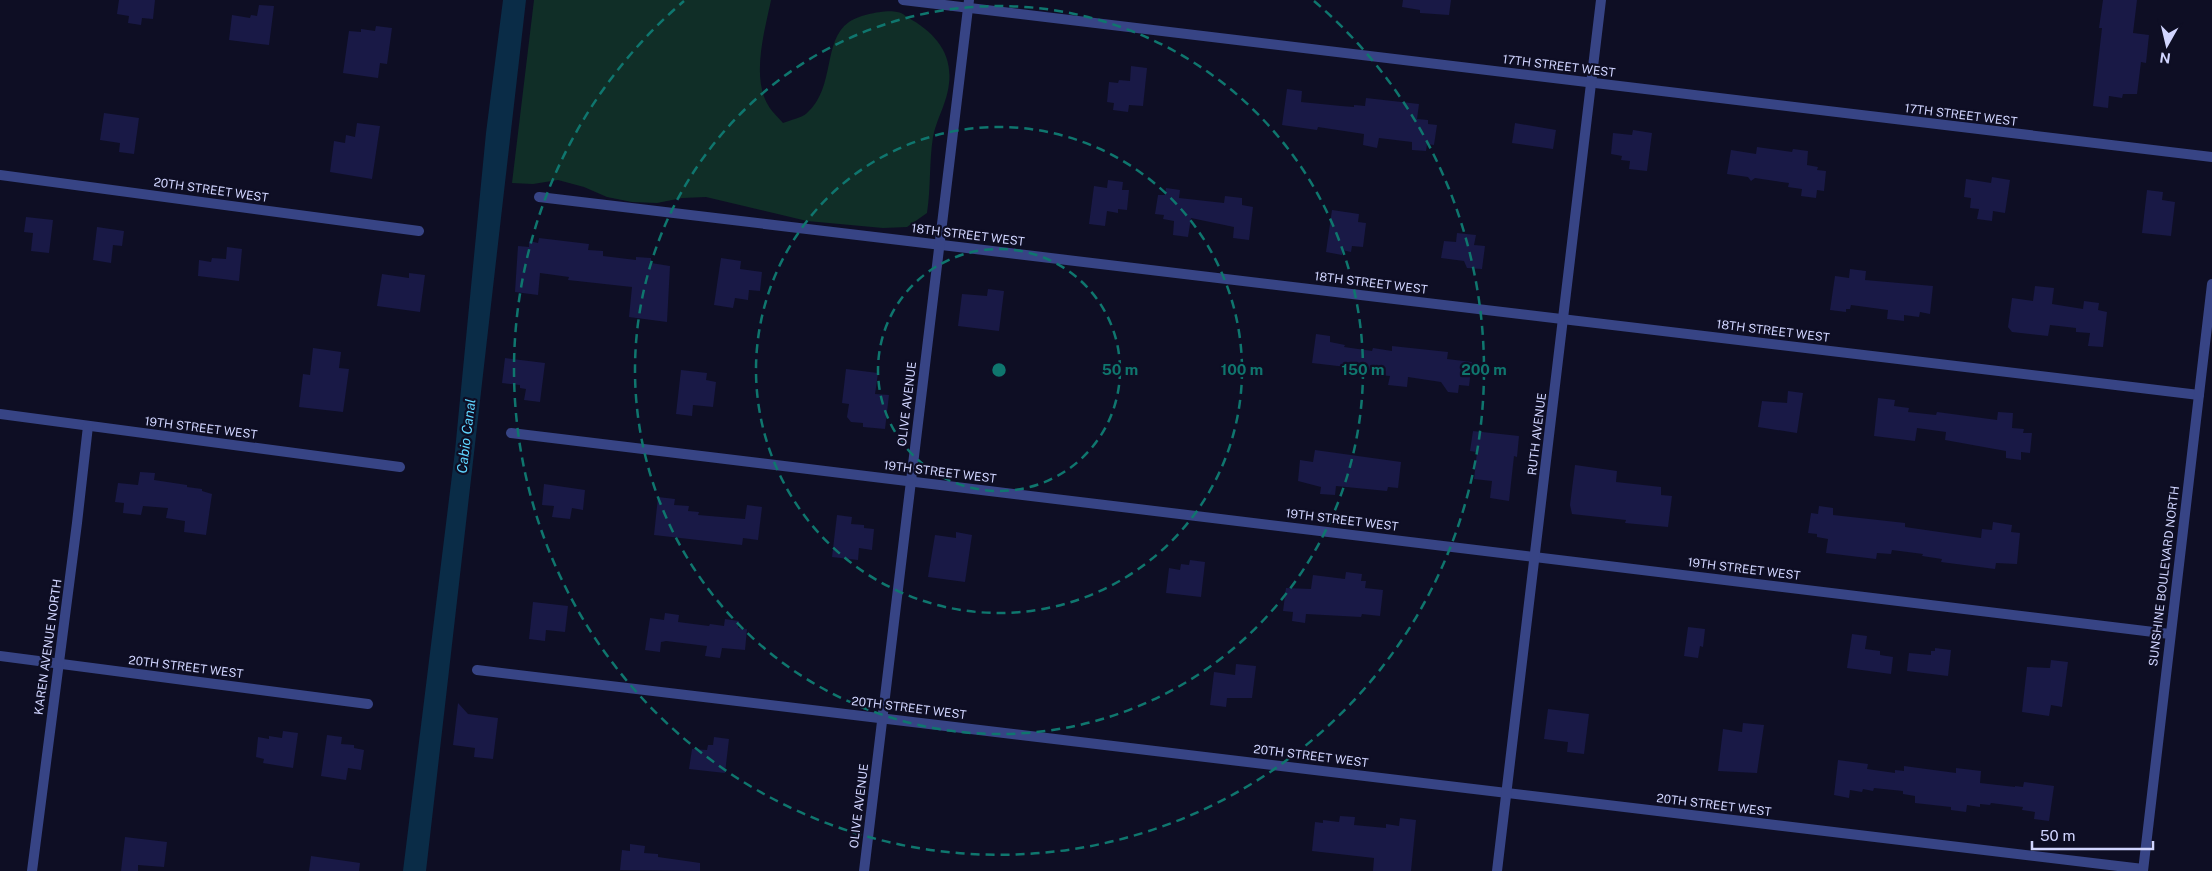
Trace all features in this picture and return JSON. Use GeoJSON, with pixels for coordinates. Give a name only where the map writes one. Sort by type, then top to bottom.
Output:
{"type":"FeatureCollection","features":[{"type":"Feature","properties":{"kind":"street","name":"17TH STREET WEST"},"geometry":{"type":"LineString","coordinates":[[903,0],[968,4],[2212,158]]}},
{"type":"Feature","properties":{"kind":"street","name":"RUTH AVENUE"},"geometry":{"type":"LineString","coordinates":[[1497,871],[1601,0]]}},
{"type":"Feature","properties":{"kind":"street","name":"OLIVE AVENUE"},"geometry":{"type":"LineString","coordinates":[[864,871],[968,4]]}},
{"type":"Feature","properties":{"kind":"street","name":"20TH STREET WEST"},"geometry":{"type":"LineString","coordinates":[[0,175],[419,231]]}},
{"type":"Feature","properties":{"kind":"street","name":"18TH STREET WEST"},"geometry":{"type":"LineString","coordinates":[[539,197],[2199,395]]}},
{"type":"Feature","properties":{"kind":"street","name":"SUNSHINE BOULEVARD NORTH"},"geometry":{"type":"LineString","coordinates":[[2143,870],[2212,284]]}},
{"type":"Feature","properties":{"kind":"street","name":"19TH STREET WEST"},"geometry":{"type":"LineString","coordinates":[[0,414],[400,466]]}},
{"type":"Feature","properties":{"kind":"street","name":"KAREN AVENUE NORTH"},"geometry":{"type":"LineString","coordinates":[[32,871],[88,426]]}},
{"type":"Feature","properties":{"kind":"street","name":"19TH STREET WEST"},"geometry":{"type":"LineString","coordinates":[[511,433],[2170,634]]}},
{"type":"Feature","properties":{"kind":"street","name":"20TH STREET WEST"},"geometry":{"type":"LineString","coordinates":[[0,656],[368,704]]}},
{"type":"Feature","properties":{"kind":"street","name":"20TH STREET WEST"},"geometry":{"type":"LineString","coordinates":[[477,670],[1506,792],[2143,870]]}},
{"type":"Feature","properties":{"kind":"green space"},"geometry":{"type":"Polygon","coordinates":[[[534,0],[771,0],[761,53],[760,81],[768,105],[783,123],[805,115],[816,102],[826,78],[835,41],[841,30],[849,22],[859,17],[880,12],[892,11],[902,14],[927,30],[935,38],[946,56],[949,66],[948,90],[933,137],[927,213],[907,227],[883,228],[807,221],[706,197],[682,198],[657,203],[632,202],[607,197],[584,187],[558,180],[533,184],[512,183],[534,0]]]}},
{"type":"Feature","properties":{"kind":"water","name":"Cabio Canal"},"geometry":{"type":"Polygon","coordinates":[[[503,0],[526,0],[426,871],[403,871],[455,451],[486,133],[503,0]]]}},
{"type":"Feature","properties":{"kind":"building"},"geometry":{"type":"Polygon","coordinates":[[[119,0],[155,0],[153,19],[142,18],[141,25],[128,23],[129,16],[117,14],[119,0]]]}},
{"type":"Feature","properties":{"kind":"building"},"geometry":{"type":"Polygon","coordinates":[[[1403,0],[1451,0],[1449,15],[1420,13],[1420,10],[1402,7],[1403,0]]]}},
{"type":"Feature","properties":{"kind":"building"},"geometry":{"type":"Polygon","coordinates":[[[2103,0],[2137,0],[2133,33],[2149,35],[2146,63],[2141,62],[2137,94],[2123,94],[2122,98],[2109,96],[2108,108],[2093,106],[2102,28],[2099,28],[2103,0]]]}},
{"type":"Feature","properties":{"kind":"building"},"geometry":{"type":"Polygon","coordinates":[[[259,5],[274,6],[269,45],[229,40],[232,15],[250,18],[251,15],[257,16],[259,5]]]}},
{"type":"Feature","properties":{"kind":"building"},"geometry":{"type":"Polygon","coordinates":[[[376,26],[392,28],[387,64],[380,63],[378,78],[343,73],[349,31],[361,32],[361,29],[375,31],[376,26]]]}},
{"type":"Feature","properties":{"kind":"building"},"geometry":{"type":"Polygon","coordinates":[[[1131,66],[1147,68],[1143,106],[1129,105],[1128,112],[1113,110],[1114,103],[1107,102],[1109,82],[1118,83],[1119,80],[1130,81],[1131,66]]]}},
{"type":"Feature","properties":{"kind":"building"},"geometry":{"type":"Polygon","coordinates":[[[1287,89],[1302,91],[1301,102],[1354,107],[1354,105],[1365,106],[1366,98],[1419,104],[1417,119],[1428,120],[1428,124],[1437,125],[1434,145],[1427,144],[1426,151],[1412,150],[1412,142],[1379,138],[1377,148],[1363,145],[1364,134],[1318,127],[1317,130],[1282,125],[1287,89]]]}},
{"type":"Feature","properties":{"kind":"building"},"geometry":{"type":"Polygon","coordinates":[[[104,113],[139,118],[134,154],[119,152],[120,143],[100,140],[104,113]]]}},
{"type":"Feature","properties":{"kind":"building"},"geometry":{"type":"Polygon","coordinates":[[[357,123],[380,126],[372,179],[330,172],[334,141],[345,143],[346,135],[355,137],[357,123]]]}},
{"type":"Feature","properties":{"kind":"building"},"geometry":{"type":"Polygon","coordinates":[[[1515,123],[1556,130],[1553,149],[1512,143],[1515,123]]]}},
{"type":"Feature","properties":{"kind":"building"},"geometry":{"type":"Polygon","coordinates":[[[1633,130],[1652,133],[1647,171],[1629,169],[1630,161],[1621,160],[1622,156],[1611,154],[1613,133],[1632,135],[1633,130]]]}},
{"type":"Feature","properties":{"kind":"building"},"geometry":{"type":"Polygon","coordinates":[[[1757,147],[1792,152],[1793,149],[1808,151],[1807,165],[1818,167],[1817,170],[1826,171],[1824,191],[1817,190],[1816,198],[1801,196],[1802,189],[1788,187],[1789,183],[1755,178],[1751,181],[1748,177],[1727,174],[1731,150],[1756,154],[1757,147]]]}},
{"type":"Feature","properties":{"kind":"building"},"geometry":{"type":"Polygon","coordinates":[[[1992,177],[2010,180],[2005,213],[1993,211],[1992,221],[1977,219],[1979,209],[1970,208],[1971,198],[1964,197],[1966,179],[1991,183],[1992,177]]]}},
{"type":"Feature","properties":{"kind":"building"},"geometry":{"type":"Polygon","coordinates":[[[1108,180],[1123,182],[1122,190],[1129,190],[1127,210],[1118,209],[1118,213],[1107,211],[1105,226],[1089,224],[1094,186],[1107,188],[1108,180]]]}},
{"type":"Feature","properties":{"kind":"building"},"geometry":{"type":"Polygon","coordinates":[[[1166,188],[1180,190],[1179,198],[1224,203],[1225,196],[1242,198],[1242,205],[1253,207],[1249,240],[1233,238],[1234,227],[1191,218],[1188,237],[1173,235],[1174,221],[1163,219],[1164,215],[1155,214],[1158,195],[1165,195],[1166,188]]]}},
{"type":"Feature","properties":{"kind":"building"},"geometry":{"type":"Polygon","coordinates":[[[2147,190],[2163,192],[2162,200],[2175,202],[2171,236],[2142,233],[2147,190]]]}},
{"type":"Feature","properties":{"kind":"building"},"geometry":{"type":"Polygon","coordinates":[[[1332,210],[1359,214],[1358,222],[1366,223],[1363,247],[1352,246],[1351,252],[1342,250],[1342,255],[1326,252],[1332,210]]]}},
{"type":"Feature","properties":{"kind":"building"},"geometry":{"type":"Polygon","coordinates":[[[26,217],[53,220],[49,253],[31,251],[33,233],[24,232],[26,217]]]}},
{"type":"Feature","properties":{"kind":"building"},"geometry":{"type":"Polygon","coordinates":[[[97,227],[124,231],[122,246],[113,245],[111,263],[93,260],[97,227]]]}},
{"type":"Feature","properties":{"kind":"building"},"geometry":{"type":"Polygon","coordinates":[[[1457,233],[1476,235],[1474,245],[1485,246],[1482,269],[1467,268],[1464,261],[1441,258],[1444,241],[1456,242],[1457,233]]]}},
{"type":"Feature","properties":{"kind":"building"},"geometry":{"type":"Polygon","coordinates":[[[539,238],[589,244],[588,250],[603,251],[603,256],[636,260],[636,257],[651,258],[651,263],[670,266],[667,322],[629,317],[632,287],[568,280],[569,277],[540,273],[538,295],[515,292],[518,246],[529,247],[529,241],[538,243],[539,238]]]}},
{"type":"Feature","properties":{"kind":"building"},"geometry":{"type":"Polygon","coordinates":[[[227,247],[242,249],[239,281],[198,276],[199,260],[211,262],[212,258],[226,259],[227,247]]]}},
{"type":"Feature","properties":{"kind":"building"},"geometry":{"type":"Polygon","coordinates":[[[721,258],[741,261],[740,269],[762,272],[760,291],[749,290],[748,300],[735,298],[733,308],[714,305],[721,258]]]}},
{"type":"Feature","properties":{"kind":"building"},"geometry":{"type":"Polygon","coordinates":[[[1850,269],[1866,271],[1865,280],[1933,286],[1930,314],[1920,312],[1919,317],[1904,315],[1904,321],[1887,319],[1888,310],[1851,305],[1850,309],[1846,309],[1846,312],[1830,310],[1835,276],[1849,278],[1850,269]]]}},
{"type":"Feature","properties":{"kind":"building"},"geometry":{"type":"Polygon","coordinates":[[[409,273],[425,275],[420,312],[377,306],[382,274],[409,278],[409,273]]]}},
{"type":"Feature","properties":{"kind":"building"},"geometry":{"type":"Polygon","coordinates":[[[2035,286],[2054,288],[2052,304],[2083,309],[2084,301],[2099,303],[2098,310],[2107,312],[2103,347],[2088,346],[2090,333],[2076,332],[2076,328],[2050,325],[2048,336],[2012,332],[2008,327],[2012,298],[2033,301],[2035,286]]]}},
{"type":"Feature","properties":{"kind":"building"},"geometry":{"type":"Polygon","coordinates":[[[988,289],[1004,291],[999,331],[958,326],[962,294],[987,296],[988,289]]]}},
{"type":"Feature","properties":{"kind":"building"},"geometry":{"type":"Polygon","coordinates":[[[1316,334],[1330,336],[1330,342],[1345,345],[1344,347],[1372,351],[1373,348],[1392,351],[1392,346],[1448,352],[1447,359],[1472,362],[1469,386],[1459,385],[1458,393],[1448,392],[1441,382],[1408,377],[1407,387],[1388,385],[1390,376],[1381,375],[1381,371],[1312,363],[1316,334]]]}},
{"type":"Feature","properties":{"kind":"building"},"geometry":{"type":"Polygon","coordinates":[[[313,348],[341,352],[339,368],[349,369],[343,412],[299,407],[303,374],[310,375],[313,348]]]}},
{"type":"Feature","properties":{"kind":"building"},"geometry":{"type":"Polygon","coordinates":[[[505,358],[545,363],[540,402],[524,400],[526,389],[520,388],[520,385],[502,383],[505,358]]]}},
{"type":"Feature","properties":{"kind":"building"},"geometry":{"type":"Polygon","coordinates":[[[846,369],[878,373],[875,394],[889,395],[885,429],[863,427],[863,423],[851,422],[847,417],[849,404],[842,403],[846,369]]]}},
{"type":"Feature","properties":{"kind":"building"},"geometry":{"type":"Polygon","coordinates":[[[681,370],[707,373],[706,380],[716,382],[713,407],[693,405],[692,416],[676,414],[681,370]]]}},
{"type":"Feature","properties":{"kind":"building"},"geometry":{"type":"Polygon","coordinates":[[[1788,391],[1803,393],[1797,433],[1758,427],[1762,401],[1787,403],[1788,391]]]}},
{"type":"Feature","properties":{"kind":"building"},"geometry":{"type":"Polygon","coordinates":[[[1878,398],[1895,400],[1894,406],[1909,408],[1908,412],[1936,415],[1937,412],[1997,420],[1998,412],[2013,413],[2012,428],[2024,429],[2023,433],[2032,433],[2030,453],[2021,452],[2021,460],[2006,458],[2006,451],[1945,440],[1946,432],[1917,428],[1915,441],[1874,436],[1878,398]]]}},
{"type":"Feature","properties":{"kind":"building"},"geometry":{"type":"Polygon","coordinates":[[[1473,431],[1519,436],[1517,457],[1514,456],[1509,501],[1490,498],[1492,481],[1474,479],[1477,452],[1470,451],[1473,431]]]}},
{"type":"Feature","properties":{"kind":"building"},"geometry":{"type":"Polygon","coordinates":[[[1315,450],[1401,462],[1398,488],[1388,487],[1387,491],[1336,486],[1335,495],[1320,494],[1321,487],[1298,481],[1300,460],[1313,462],[1315,450]]]}},
{"type":"Feature","properties":{"kind":"building"},"geometry":{"type":"Polygon","coordinates":[[[1575,465],[1617,471],[1616,482],[1661,487],[1661,495],[1672,496],[1668,527],[1625,523],[1626,520],[1572,514],[1570,505],[1575,465]]]}},
{"type":"Feature","properties":{"kind":"building"},"geometry":{"type":"Polygon","coordinates":[[[140,472],[155,473],[154,480],[187,485],[187,487],[202,489],[202,491],[212,494],[206,535],[184,532],[185,521],[166,518],[168,508],[143,506],[141,515],[123,513],[124,503],[115,502],[118,483],[138,485],[140,472]]]}},
{"type":"Feature","properties":{"kind":"building"},"geometry":{"type":"Polygon","coordinates":[[[544,484],[585,490],[583,510],[572,508],[570,519],[552,517],[554,506],[542,505],[544,484]]]}},
{"type":"Feature","properties":{"kind":"building"},"geometry":{"type":"Polygon","coordinates":[[[658,497],[675,499],[674,505],[689,506],[688,511],[699,512],[698,515],[745,519],[747,505],[762,507],[758,540],[743,538],[742,545],[654,535],[658,497]]]}},
{"type":"Feature","properties":{"kind":"building"},"geometry":{"type":"Polygon","coordinates":[[[1819,506],[1833,508],[1833,515],[1905,523],[1905,527],[1981,538],[1982,529],[1992,530],[1993,522],[2012,525],[2011,532],[2020,533],[2017,564],[1996,563],[1995,569],[1941,562],[1942,559],[1922,556],[1923,554],[1892,550],[1891,554],[1877,553],[1876,559],[1826,553],[1828,539],[1817,537],[1817,534],[1808,533],[1811,513],[1818,514],[1819,506]]]}},
{"type":"Feature","properties":{"kind":"building"},"geometry":{"type":"Polygon","coordinates":[[[837,515],[852,517],[851,524],[864,525],[864,528],[874,529],[872,550],[859,548],[858,560],[832,557],[837,515]]]}},
{"type":"Feature","properties":{"kind":"building"},"geometry":{"type":"Polygon","coordinates":[[[956,532],[972,535],[965,582],[928,577],[935,535],[956,538],[956,532]]]}},
{"type":"Feature","properties":{"kind":"building"},"geometry":{"type":"Polygon","coordinates":[[[1190,560],[1205,562],[1201,597],[1166,593],[1169,568],[1180,570],[1181,564],[1189,565],[1190,560]]]}},
{"type":"Feature","properties":{"kind":"building"},"geometry":{"type":"Polygon","coordinates":[[[1346,572],[1362,574],[1361,581],[1366,581],[1365,588],[1383,590],[1380,616],[1362,614],[1361,617],[1306,614],[1305,623],[1292,621],[1293,612],[1283,611],[1286,588],[1311,589],[1313,575],[1345,579],[1346,572]]]}},
{"type":"Feature","properties":{"kind":"building"},"geometry":{"type":"Polygon","coordinates":[[[533,602],[568,606],[565,632],[546,630],[545,641],[529,639],[533,602]]]}},
{"type":"Feature","properties":{"kind":"building"},"geometry":{"type":"Polygon","coordinates":[[[665,613],[679,615],[678,622],[709,626],[710,624],[724,626],[725,619],[739,621],[738,628],[747,629],[745,650],[722,648],[720,658],[705,656],[707,646],[666,641],[661,642],[660,652],[645,650],[650,618],[664,620],[665,613]]]}},
{"type":"Feature","properties":{"kind":"building"},"geometry":{"type":"Polygon","coordinates":[[[1688,627],[1705,629],[1703,647],[1700,646],[1698,658],[1684,656],[1688,627]]]}},
{"type":"Feature","properties":{"kind":"building"},"geometry":{"type":"Polygon","coordinates":[[[1852,634],[1867,636],[1865,649],[1880,651],[1880,655],[1893,657],[1891,674],[1847,668],[1852,634]]]}},
{"type":"Feature","properties":{"kind":"building"},"geometry":{"type":"Polygon","coordinates":[[[1935,648],[1951,650],[1948,676],[1907,671],[1909,653],[1931,655],[1931,651],[1935,651],[1935,648]]]}},
{"type":"Feature","properties":{"kind":"building"},"geometry":{"type":"Polygon","coordinates":[[[2051,660],[2068,662],[2062,707],[2051,705],[2049,716],[2022,712],[2027,667],[2050,668],[2051,660]]]}},
{"type":"Feature","properties":{"kind":"building"},"geometry":{"type":"Polygon","coordinates":[[[1236,664],[1256,666],[1252,698],[1227,698],[1226,707],[1210,705],[1214,672],[1235,675],[1236,664]]]}},
{"type":"Feature","properties":{"kind":"building"},"geometry":{"type":"Polygon","coordinates":[[[458,703],[468,714],[498,718],[493,759],[474,757],[475,748],[453,745],[458,703]]]}},
{"type":"Feature","properties":{"kind":"building"},"geometry":{"type":"Polygon","coordinates":[[[1548,709],[1589,714],[1584,754],[1567,752],[1568,742],[1544,739],[1548,709]]]}},
{"type":"Feature","properties":{"kind":"building"},"geometry":{"type":"Polygon","coordinates":[[[1743,723],[1764,725],[1757,773],[1718,771],[1723,729],[1742,732],[1743,723]]]}},
{"type":"Feature","properties":{"kind":"building"},"geometry":{"type":"Polygon","coordinates":[[[283,731],[298,733],[293,768],[263,763],[264,759],[256,757],[258,737],[269,739],[269,736],[282,738],[283,731]]]}},
{"type":"Feature","properties":{"kind":"building"},"geometry":{"type":"Polygon","coordinates":[[[327,735],[342,737],[341,744],[354,745],[354,748],[364,750],[361,770],[348,768],[346,780],[321,776],[327,735]]]}},
{"type":"Feature","properties":{"kind":"building"},"geometry":{"type":"Polygon","coordinates":[[[714,737],[729,739],[725,773],[689,769],[692,749],[707,750],[708,745],[713,745],[714,737]]]}},
{"type":"Feature","properties":{"kind":"building"},"geometry":{"type":"Polygon","coordinates":[[[1838,760],[1868,764],[1867,769],[1895,773],[1895,770],[1904,771],[1904,766],[1956,773],[1956,768],[1981,771],[1980,783],[2023,787],[2024,782],[2054,786],[2049,821],[2034,819],[2035,812],[2022,810],[2023,807],[1991,803],[1990,805],[1980,804],[1980,807],[1967,805],[1966,812],[1951,810],[1951,807],[1915,803],[1915,796],[1903,794],[1903,791],[1874,788],[1873,791],[1863,789],[1862,792],[1850,790],[1849,798],[1834,795],[1838,760]]]}},
{"type":"Feature","properties":{"kind":"building"},"geometry":{"type":"Polygon","coordinates":[[[1340,816],[1355,817],[1354,825],[1386,828],[1386,824],[1399,826],[1400,818],[1416,820],[1411,871],[1373,871],[1374,858],[1312,851],[1315,822],[1323,823],[1323,820],[1339,822],[1340,816]]]}},
{"type":"Feature","properties":{"kind":"building"},"geometry":{"type":"Polygon","coordinates":[[[125,837],[167,842],[164,867],[138,865],[138,871],[121,871],[125,837]]]}},
{"type":"Feature","properties":{"kind":"building"},"geometry":{"type":"Polygon","coordinates":[[[630,844],[645,846],[644,853],[658,854],[658,857],[700,863],[700,871],[620,870],[622,850],[630,851],[630,844]]]}},
{"type":"Feature","properties":{"kind":"building"},"geometry":{"type":"Polygon","coordinates":[[[311,856],[360,863],[359,871],[309,871],[311,856]]]}}]}
